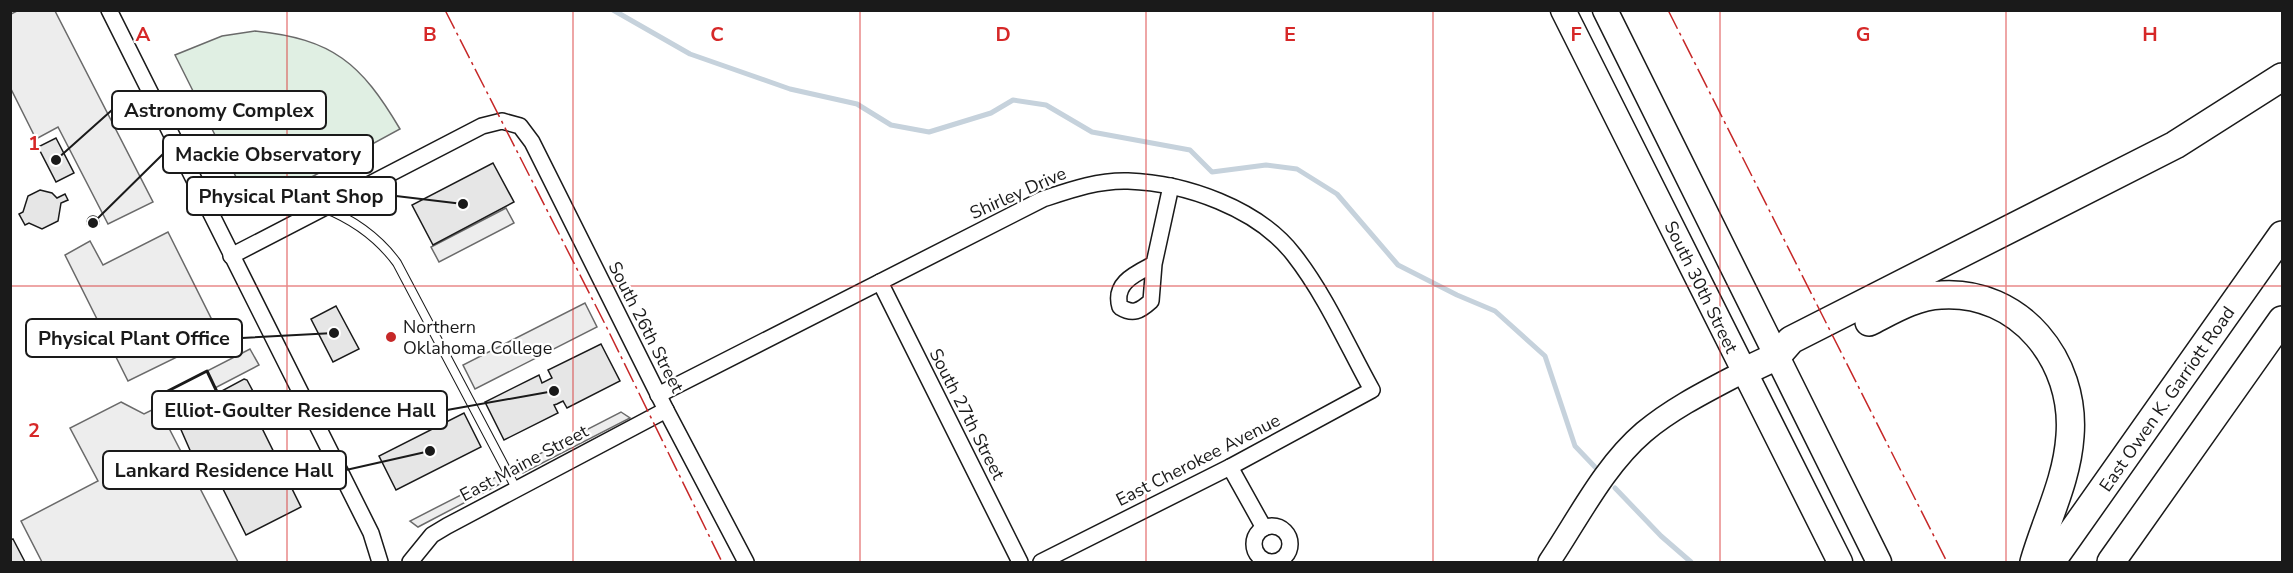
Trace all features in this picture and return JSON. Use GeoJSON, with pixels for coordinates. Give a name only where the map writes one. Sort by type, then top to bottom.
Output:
{"type":"FeatureCollection","features":[{"type":"Feature","properties":{"kind":"highway"},"geometry":{"type":"LineString","coordinates":[[1743,372],[1777,356],[1791,340],[2175,145],[2283,77]]}},
{"type":"Feature","properties":{"kind":"highway","name":"East Owen K. Garriott Road"},"geometry":{"type":"LineString","coordinates":[[2051,562],[2283,235]]}},
{"type":"Feature","properties":{"kind":"highway"},"geometry":{"type":"LineString","coordinates":[[1777,356],[1799,357],[1899,307],[1938,295],[1974,297],[2000,307],[2025,322],[2040,335],[2052,351],[2068,390],[2071,416],[2067,463],[2059,495],[2042,534],[2034,562]]}},
{"type":"Feature","properties":{"kind":"highway"},"geometry":{"type":"LineString","coordinates":[[2111,562],[2283,320]]}},
{"type":"Feature","properties":{"kind":"main road","name":"South 30th Street"},"geometry":{"type":"LineString","coordinates":[[1563,10],[1840,562]]}},
{"type":"Feature","properties":{"kind":"main road","name":"South 30th Street"},"geometry":{"type":"LineString","coordinates":[[1605,10],[1879,562]]}},
{"type":"Feature","properties":{"kind":"street"},"geometry":{"type":"LineString","coordinates":[[110,10],[371,533],[380,562]]}},
{"type":"Feature","properties":{"kind":"street","name":"South 26th Street"},"geometry":{"type":"LineString","coordinates":[[324,208],[482,126],[502,121],[520,126],[532,142],[658,395],[746,562]]}},
{"type":"Feature","properties":{"kind":"street","name":"Shirley Drive"},"geometry":{"type":"LineString","coordinates":[[880,282],[1043,199],[1081,187],[1126,181],[1170,186],[1222,201],[1256,222],[1292,253],[1315,284],[1371,390]]}},
{"type":"Feature","properties":{"kind":"street"},"geometry":{"type":"LineString","coordinates":[[1154,264],[1170,186]]}},
{"type":"Feature","properties":{"kind":"street"},"geometry":{"type":"LineString","coordinates":[[231,256],[324,208]]}},
{"type":"Feature","properties":{"kind":"street"},"geometry":{"type":"LineString","coordinates":[[658,395],[880,282]]}},
{"type":"Feature","properties":{"kind":"street","name":"South 27th Street"},"geometry":{"type":"LineString","coordinates":[[880,282],[1020,562]]}},
{"type":"Feature","properties":{"kind":"street"},"geometry":{"type":"LineString","coordinates":[[1549,562],[1613,466],[1643,433],[1676,409],[1743,372]]}},
{"type":"Feature","properties":{"kind":"street","name":"East Cherokee Avenue"},"geometry":{"type":"LineString","coordinates":[[1041,562],[1230,467],[1371,390]]}},
{"type":"Feature","properties":{"kind":"street","name":"East Maine Street"},"geometry":{"type":"LineString","coordinates":[[410,562],[432,535],[666,410]]}},
{"type":"Feature","properties":{"kind":"street"},"geometry":{"type":"LineString","coordinates":[[1230,467],[1264,528]]}},
{"type":"Feature","properties":{"kind":"lane"},"geometry":{"type":"LineString","coordinates":[[324,208],[366,230],[384,246],[397,263],[517,490]]}},
{"type":"Feature","properties":{"kind":"green space"},"geometry":{"type":"Polygon","coordinates":[[[255,31],[305,40],[342,58],[372,87],[400,129],[273,198],[261,203],[246,197],[175,55],[222,36],[255,31]]]}},
{"type":"Feature","properties":{"kind":"shaded area"},"geometry":{"type":"Polygon","coordinates":[[[17,11],[55,11],[153,202],[108,224],[58,127],[36,139],[11,89],[11,14],[17,11]]]}},
{"type":"Feature","properties":{"kind":"shaded area"},"geometry":{"type":"Polygon","coordinates":[[[506,208],[514,223],[439,262],[431,247],[506,208]]]}},
{"type":"Feature","properties":{"kind":"shaded area"},"geometry":{"type":"Polygon","coordinates":[[[168,232],[220,336],[128,381],[65,255],[90,241],[103,265],[168,232]]]}},
{"type":"Feature","properties":{"kind":"shaded area"},"geometry":{"type":"Polygon","coordinates":[[[585,303],[597,327],[475,389],[463,365],[585,303]]]}},
{"type":"Feature","properties":{"kind":"shaded area"},"geometry":{"type":"Polygon","coordinates":[[[250,349],[259,365],[215,388],[207,371],[250,349]]]}},
{"type":"Feature","properties":{"kind":"shaded area"},"geometry":{"type":"Polygon","coordinates":[[[121,402],[144,414],[158,407],[238,562],[42,562],[21,521],[98,481],[70,428],[121,402]]]}},
{"type":"Feature","properties":{"kind":"shaded area"},"geometry":{"type":"Polygon","coordinates":[[[621,412],[630,418],[523,473],[514,467],[621,412]]]}},
{"type":"Feature","properties":{"kind":"shaded area"},"geometry":{"type":"Polygon","coordinates":[[[502,474],[500,484],[418,527],[410,521],[502,474]]]}},
{"type":"Feature","properties":{"kind":"building"},"geometry":{"type":"Polygon","coordinates":[[[56,138],[74,173],[56,182],[38,147],[56,138]]]}},
{"type":"Feature","properties":{"kind":"building"},"geometry":{"type":"Polygon","coordinates":[[[493,163],[514,202],[433,245],[412,205],[493,163]]]}},
{"type":"Feature","properties":{"kind":"building"},"geometry":{"type":"Polygon","coordinates":[[[40,190],[52,193],[57,198],[65,194],[68,200],[61,203],[58,221],[42,229],[29,223],[25,225],[19,214],[23,212],[28,196],[40,190]]]}},
{"type":"Feature","properties":{"kind":"building"},"geometry":{"type":"Polygon","coordinates":[[[95,216],[99,222],[95,228],[91,228],[87,220],[95,216]]]}},
{"type":"Feature","properties":{"kind":"building"},"geometry":{"type":"Polygon","coordinates":[[[336,306],[359,349],[333,362],[311,319],[336,306]]]}},
{"type":"Feature","properties":{"kind":"building"},"geometry":{"type":"Polygon","coordinates":[[[601,344],[620,381],[567,408],[563,401],[554,405],[558,413],[504,440],[485,402],[539,375],[542,383],[552,378],[548,370],[601,344]]]}},
{"type":"Feature","properties":{"kind":"building"},"geometry":{"type":"Polygon","coordinates":[[[244,379],[247,380],[262,408],[254,412],[301,507],[246,535],[204,451],[193,457],[175,416],[244,379]]]}},
{"type":"Feature","properties":{"kind":"building"},"geometry":{"type":"Polygon","coordinates":[[[464,413],[481,447],[396,490],[379,456],[464,413]]]}},
{"type":"Feature","properties":{"kind":"building"},"geometry":{"type":"Polygon","coordinates":[[[13,539],[25,562],[10,562],[10,540],[13,539]]]}},
{"type":"Feature","properties":{"kind":"waterway"},"geometry":{"type":"LineString","coordinates":[[613,10],[690,54],[790,89],[857,104],[891,125],[929,132],[991,113],[1013,100],[1046,105],[1092,132],[1190,150],[1212,172],[1266,165],[1297,169],[1337,194],[1398,265],[1457,295],[1495,311],[1545,356],[1575,446],[1595,467]]}},
{"type":"Feature","properties":{"kind":"waterway"},"geometry":{"type":"LineString","coordinates":[[1615,488],[1661,536],[1691,562]]}},
{"type":"Feature","properties":{"kind":"wall"},"geometry":{"type":"LineString","coordinates":[[175,416],[164,393],[207,371],[218,394]]}},
{"type":"Feature","properties":{"kind":"power"},"geometry":{"type":"LineString","coordinates":[[445,10],[605,324],[722,562]]}},
{"type":"Feature","properties":{"kind":"power"},"geometry":{"type":"LineString","coordinates":[[1668,10],[1947,562]]}},
{"type":"Feature","properties":{"kind":"place","name":"Astronomy Complex"},"geometry":{"type":"Point","coordinates":[56,160]}},
{"type":"Feature","properties":{"kind":"place","name":"Physical Plant Shop"},"geometry":{"type":"Point","coordinates":[463,204]}},
{"type":"Feature","properties":{"kind":"place","name":"Mackie Observatory"},"geometry":{"type":"Point","coordinates":[93,223]}},
{"type":"Feature","properties":{"kind":"place","name":"Physical Plant Office"},"geometry":{"type":"Point","coordinates":[334,333]}},
{"type":"Feature","properties":{"kind":"place","name":"Northern Oklahoma College"},"geometry":{"type":"Point","coordinates":[391,337]}},
{"type":"Feature","properties":{"kind":"place","name":"Elliot-Goulter Residence Hall"},"geometry":{"type":"Point","coordinates":[554,391]}},
{"type":"Feature","properties":{"kind":"place","name":"Lankard Residence Hall"},"geometry":{"type":"Point","coordinates":[430,451]}}]}
